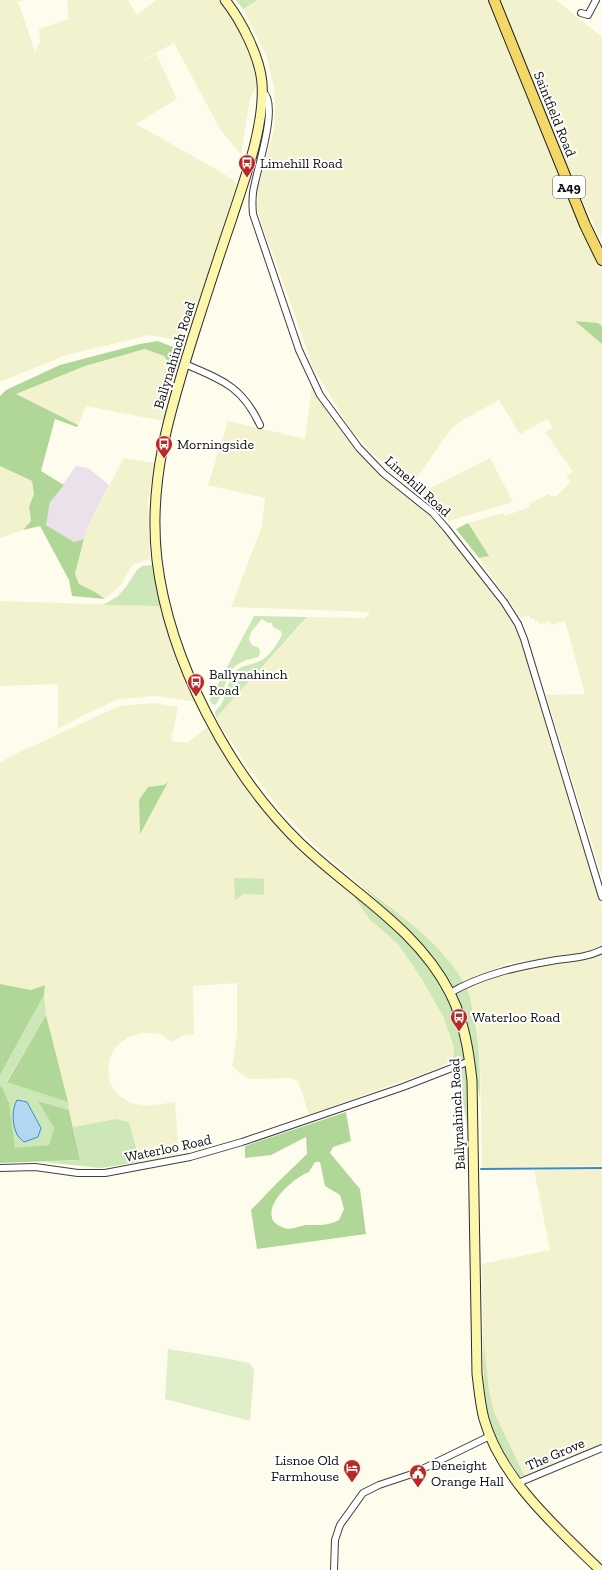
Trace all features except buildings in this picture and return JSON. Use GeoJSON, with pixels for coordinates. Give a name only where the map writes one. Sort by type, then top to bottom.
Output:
{"type":"FeatureCollection","features":[{"type":"Feature","properties":{"kind":"main road","name":"Saintfield Road"},"geometry":{"type":"LineString","coordinates":[[494,0],[585,225],[602,260]]}},
{"type":"Feature","properties":{"kind":"street","name":"Ballynahinch Road"},"geometry":{"type":"LineString","coordinates":[[225,0],[235,14],[251,46],[262,78],[263,92],[260,120],[250,160],[185,364],[162,448],[156,488],[154,519],[158,564],[168,612],[176,641],[194,687],[210,720],[235,763],[271,812],[301,844],[382,912],[412,940],[423,952],[450,993],[464,1033],[470,1061],[473,1097],[477,1374],[484,1419],[490,1436],[500,1456],[518,1483],[554,1525],[600,1570]]}},
{"type":"Feature","properties":{"kind":"street"},"geometry":{"type":"LineString","coordinates":[[581,13],[590,18],[596,0]]}},
{"type":"Feature","properties":{"kind":"street","name":"Limehill Road"},"geometry":{"type":"LineString","coordinates":[[263,92],[267,97],[268,118],[263,150],[253,193],[253,214],[299,350],[320,395],[359,448],[384,472],[434,513],[504,602],[518,624],[524,639],[602,897]]}},
{"type":"Feature","properties":{"kind":"street"},"geometry":{"type":"LineString","coordinates":[[185,364],[220,379],[235,388],[248,405],[260,425]]}},
{"type":"Feature","properties":{"kind":"street"},"geometry":{"type":"LineString","coordinates":[[450,993],[472,982],[515,967],[583,956],[602,950]]}},
{"type":"Feature","properties":{"kind":"street","name":"Waterloo Road"},"geometry":{"type":"LineString","coordinates":[[0,1168],[35,1167],[78,1173],[105,1173],[190,1157],[242,1142],[396,1090],[470,1061]]}},
{"type":"Feature","properties":{"kind":"street"},"geometry":{"type":"LineString","coordinates":[[334,1570],[335,1540],[340,1525],[363,1493],[379,1485],[412,1474],[490,1436]]}},
{"type":"Feature","properties":{"kind":"street","name":"The Grove"},"geometry":{"type":"LineString","coordinates":[[518,1483],[602,1448]]}},
{"type":"Feature","properties":{"kind":"shaded area"},"geometry":{"type":"Polygon","coordinates":[[[76,466],[88,468],[109,485],[87,528],[84,539],[74,542],[46,525],[50,502],[76,466]]]}},
{"type":"Feature","properties":{"kind":"green space"},"geometry":{"type":"Polygon","coordinates":[[[0,0],[25,0],[18,2],[35,52],[40,41],[39,29],[69,19],[67,0],[128,0],[137,15],[157,0],[219,0],[238,29],[255,64],[259,80],[250,99],[241,155],[220,129],[174,43],[130,67],[156,54],[177,99],[136,124],[221,172],[237,183],[186,344],[167,338],[150,335],[66,355],[0,382],[0,0]]]}},
{"type":"Feature","properties":{"kind":"green space"},"geometry":{"type":"Polygon","coordinates":[[[236,0],[258,0],[243,9],[236,0]]]}},
{"type":"Feature","properties":{"kind":"green space"},"geometry":{"type":"Polygon","coordinates":[[[258,0],[487,0],[582,230],[602,270],[602,326],[598,323],[576,321],[602,344],[602,876],[546,695],[585,694],[565,621],[551,625],[550,621],[539,624],[539,621],[535,622],[534,618],[530,619],[529,615],[521,618],[479,558],[488,556],[468,523],[503,513],[505,516],[529,507],[530,503],[549,494],[552,497],[556,496],[571,482],[566,477],[573,472],[545,432],[553,428],[547,419],[520,434],[499,400],[461,421],[451,429],[412,485],[375,456],[352,431],[313,368],[257,207],[258,188],[274,129],[275,107],[274,87],[266,55],[243,9],[258,0]]]}},
{"type":"Feature","properties":{"kind":"green space"},"geometry":{"type":"Polygon","coordinates":[[[500,0],[556,0],[602,37],[602,241],[567,169],[500,0]]]}},
{"type":"Feature","properties":{"kind":"green space"},"geometry":{"type":"Polygon","coordinates":[[[575,321],[598,323],[602,326],[602,344],[575,321]]]}},
{"type":"Feature","properties":{"kind":"green space"},"geometry":{"type":"Polygon","coordinates":[[[158,341],[183,351],[176,373],[164,356],[145,349],[85,366],[16,394],[78,425],[77,427],[55,419],[41,471],[64,485],[50,502],[46,525],[74,542],[84,539],[75,574],[79,584],[105,599],[72,596],[69,580],[40,526],[23,530],[31,521],[29,507],[34,494],[32,481],[0,466],[0,396],[6,390],[60,365],[140,344],[158,341]]]}},
{"type":"Feature","properties":{"kind":"green space"},"geometry":{"type":"Polygon","coordinates":[[[145,349],[164,356],[176,373],[164,421],[86,406],[78,425],[16,394],[85,366],[145,349]]]}},
{"type":"Feature","properties":{"kind":"green space"},"geometry":{"type":"Polygon","coordinates":[[[312,385],[319,398],[363,457],[428,511],[445,529],[518,630],[565,783],[571,810],[602,907],[602,947],[585,953],[510,963],[462,981],[448,959],[430,941],[360,885],[311,842],[280,809],[245,763],[216,718],[308,617],[366,618],[370,612],[231,607],[262,526],[265,498],[208,485],[228,421],[305,439],[312,385]]]}},
{"type":"Feature","properties":{"kind":"green space"},"geometry":{"type":"Polygon","coordinates":[[[124,458],[155,463],[148,501],[150,559],[133,564],[120,586],[105,599],[79,584],[75,574],[87,528],[124,458]]]}},
{"type":"Feature","properties":{"kind":"green space"},"geometry":{"type":"Polygon","coordinates":[[[490,458],[513,502],[449,521],[421,493],[490,458]]]}},
{"type":"Feature","properties":{"kind":"green space"},"geometry":{"type":"Polygon","coordinates":[[[0,466],[32,481],[34,494],[29,507],[31,521],[23,530],[0,538],[0,466]]]}},
{"type":"Feature","properties":{"kind":"green space"},"geometry":{"type":"Polygon","coordinates":[[[468,523],[489,556],[479,558],[456,529],[468,523]]]}},
{"type":"Feature","properties":{"kind":"green space"},"geometry":{"type":"Polygon","coordinates":[[[154,565],[162,606],[103,605],[118,596],[137,570],[142,566],[154,565]]]}},
{"type":"Feature","properties":{"kind":"green space"},"geometry":{"type":"Polygon","coordinates":[[[0,601],[162,606],[183,671],[196,702],[157,696],[119,699],[58,729],[58,684],[0,686],[0,601]]]}},
{"type":"Feature","properties":{"kind":"green space"},"geometry":{"type":"Polygon","coordinates":[[[254,616],[307,617],[216,718],[215,712],[222,703],[229,682],[237,670],[267,657],[282,635],[281,631],[273,627],[271,622],[268,623],[262,619],[251,632],[249,639],[252,645],[259,648],[260,653],[258,657],[242,662],[235,667],[228,677],[219,700],[215,705],[211,703],[210,699],[254,616]]]}},
{"type":"Feature","properties":{"kind":"green space"},"geometry":{"type":"Polygon","coordinates":[[[154,703],[178,707],[171,741],[187,743],[207,727],[249,791],[279,828],[307,856],[352,894],[370,920],[398,944],[423,981],[444,1018],[454,1048],[453,1061],[436,1069],[309,1115],[298,1081],[291,1078],[250,1079],[241,1074],[232,1066],[237,1036],[237,983],[193,986],[194,1034],[184,1035],[171,1042],[160,1034],[153,1033],[140,1033],[127,1038],[115,1048],[110,1058],[108,1070],[110,1083],[117,1094],[131,1103],[148,1106],[175,1102],[179,1156],[140,1162],[129,1122],[116,1119],[73,1127],[46,1015],[44,995],[45,985],[31,990],[0,984],[0,763],[11,756],[119,706],[154,703]],[[167,783],[164,785],[148,787],[139,800],[140,833],[167,783]],[[245,878],[236,900],[243,894],[264,895],[245,878]]]}},
{"type":"Feature","properties":{"kind":"green space"},"geometry":{"type":"Polygon","coordinates":[[[168,782],[140,834],[139,800],[148,787],[164,785],[168,782]]]}},
{"type":"Feature","properties":{"kind":"green space"},"geometry":{"type":"Polygon","coordinates":[[[234,878],[264,879],[264,895],[243,894],[235,901],[234,878]]]}},
{"type":"Feature","properties":{"kind":"green space"},"geometry":{"type":"Polygon","coordinates":[[[361,885],[420,931],[434,944],[458,973],[467,989],[475,1020],[478,1043],[480,1065],[480,1100],[469,1034],[460,1004],[449,981],[419,941],[361,885]]]}},
{"type":"Feature","properties":{"kind":"green space"},"geometry":{"type":"Polygon","coordinates":[[[352,894],[385,918],[406,940],[436,977],[448,998],[458,1023],[464,1045],[469,1083],[468,1130],[458,1074],[453,1061],[454,1048],[444,1018],[423,981],[398,944],[370,920],[352,894]]]}},
{"type":"Feature","properties":{"kind":"green space"},"geometry":{"type":"Polygon","coordinates":[[[602,955],[602,1166],[482,1168],[480,1062],[477,1028],[467,989],[519,969],[588,959],[602,955]]]}},
{"type":"Feature","properties":{"kind":"green space"},"geometry":{"type":"Polygon","coordinates":[[[0,984],[31,990],[45,985],[44,995],[0,1075],[0,984]]]}},
{"type":"Feature","properties":{"kind":"green space"},"geometry":{"type":"Polygon","coordinates":[[[44,995],[46,1015],[7,1081],[68,1102],[69,1110],[39,1101],[54,1128],[49,1145],[15,1149],[2,1087],[0,1086],[0,1075],[44,995]]]}},
{"type":"Feature","properties":{"kind":"green space"},"geometry":{"type":"Polygon","coordinates":[[[46,1015],[68,1102],[7,1082],[46,1015]]]}},
{"type":"Feature","properties":{"kind":"green space"},"geometry":{"type":"Polygon","coordinates":[[[0,1086],[2,1087],[9,1103],[15,1148],[49,1145],[54,1128],[38,1101],[69,1110],[80,1160],[0,1163],[0,1086]]]}},
{"type":"Feature","properties":{"kind":"green space"},"geometry":{"type":"Polygon","coordinates":[[[346,1112],[351,1141],[333,1147],[330,1153],[360,1189],[366,1234],[257,1249],[251,1210],[307,1154],[306,1137],[271,1155],[245,1158],[245,1146],[346,1112]],[[315,1162],[309,1172],[296,1179],[282,1192],[272,1207],[271,1215],[274,1222],[284,1228],[290,1229],[306,1225],[327,1224],[339,1220],[344,1209],[340,1195],[325,1186],[320,1162],[315,1162]]]}},
{"type":"Feature","properties":{"kind":"green space"},"geometry":{"type":"Polygon","coordinates":[[[116,1119],[129,1122],[140,1162],[101,1168],[43,1162],[80,1160],[73,1127],[116,1119]]]}},
{"type":"Feature","properties":{"kind":"green space"},"geometry":{"type":"Polygon","coordinates":[[[602,1169],[602,1444],[525,1477],[494,1412],[489,1391],[483,1333],[482,1264],[550,1250],[534,1170],[602,1169]]]}},
{"type":"Feature","properties":{"kind":"green space"},"geometry":{"type":"Polygon","coordinates":[[[483,1333],[489,1391],[494,1412],[525,1477],[519,1476],[510,1462],[492,1426],[487,1409],[484,1387],[483,1333]]]}},
{"type":"Feature","properties":{"kind":"green space"},"geometry":{"type":"Polygon","coordinates":[[[168,1349],[249,1363],[253,1368],[254,1373],[250,1421],[165,1399],[168,1349]]]}},
{"type":"Feature","properties":{"kind":"water"},"geometry":{"type":"Polygon","coordinates":[[[17,1100],[27,1102],[41,1128],[38,1137],[24,1142],[17,1135],[14,1124],[13,1111],[17,1100]]]}},
{"type":"Feature","properties":{"kind":"waterway"},"geometry":{"type":"LineString","coordinates":[[481,1169],[602,1168]]}},
{"type":"Feature","properties":{"kind":"place","name":"Limehill Road"},"geometry":{"type":"Point","coordinates":[247,178]}},
{"type":"Feature","properties":{"kind":"place","name":"Morningside"},"geometry":{"type":"Point","coordinates":[164,459]}},
{"type":"Feature","properties":{"kind":"place","name":"Ballynahinch Road"},"geometry":{"type":"Point","coordinates":[196,697]}},
{"type":"Feature","properties":{"kind":"place","name":"Waterloo Road"},"geometry":{"type":"Point","coordinates":[459,1032]}},
{"type":"Feature","properties":{"kind":"place","name":"Lisnoe Old Farmhouse"},"geometry":{"type":"Point","coordinates":[352,1483]}},
{"type":"Feature","properties":{"kind":"place","name":"Deneight Orange Hall"},"geometry":{"type":"Point","coordinates":[418,1488]}}]}
